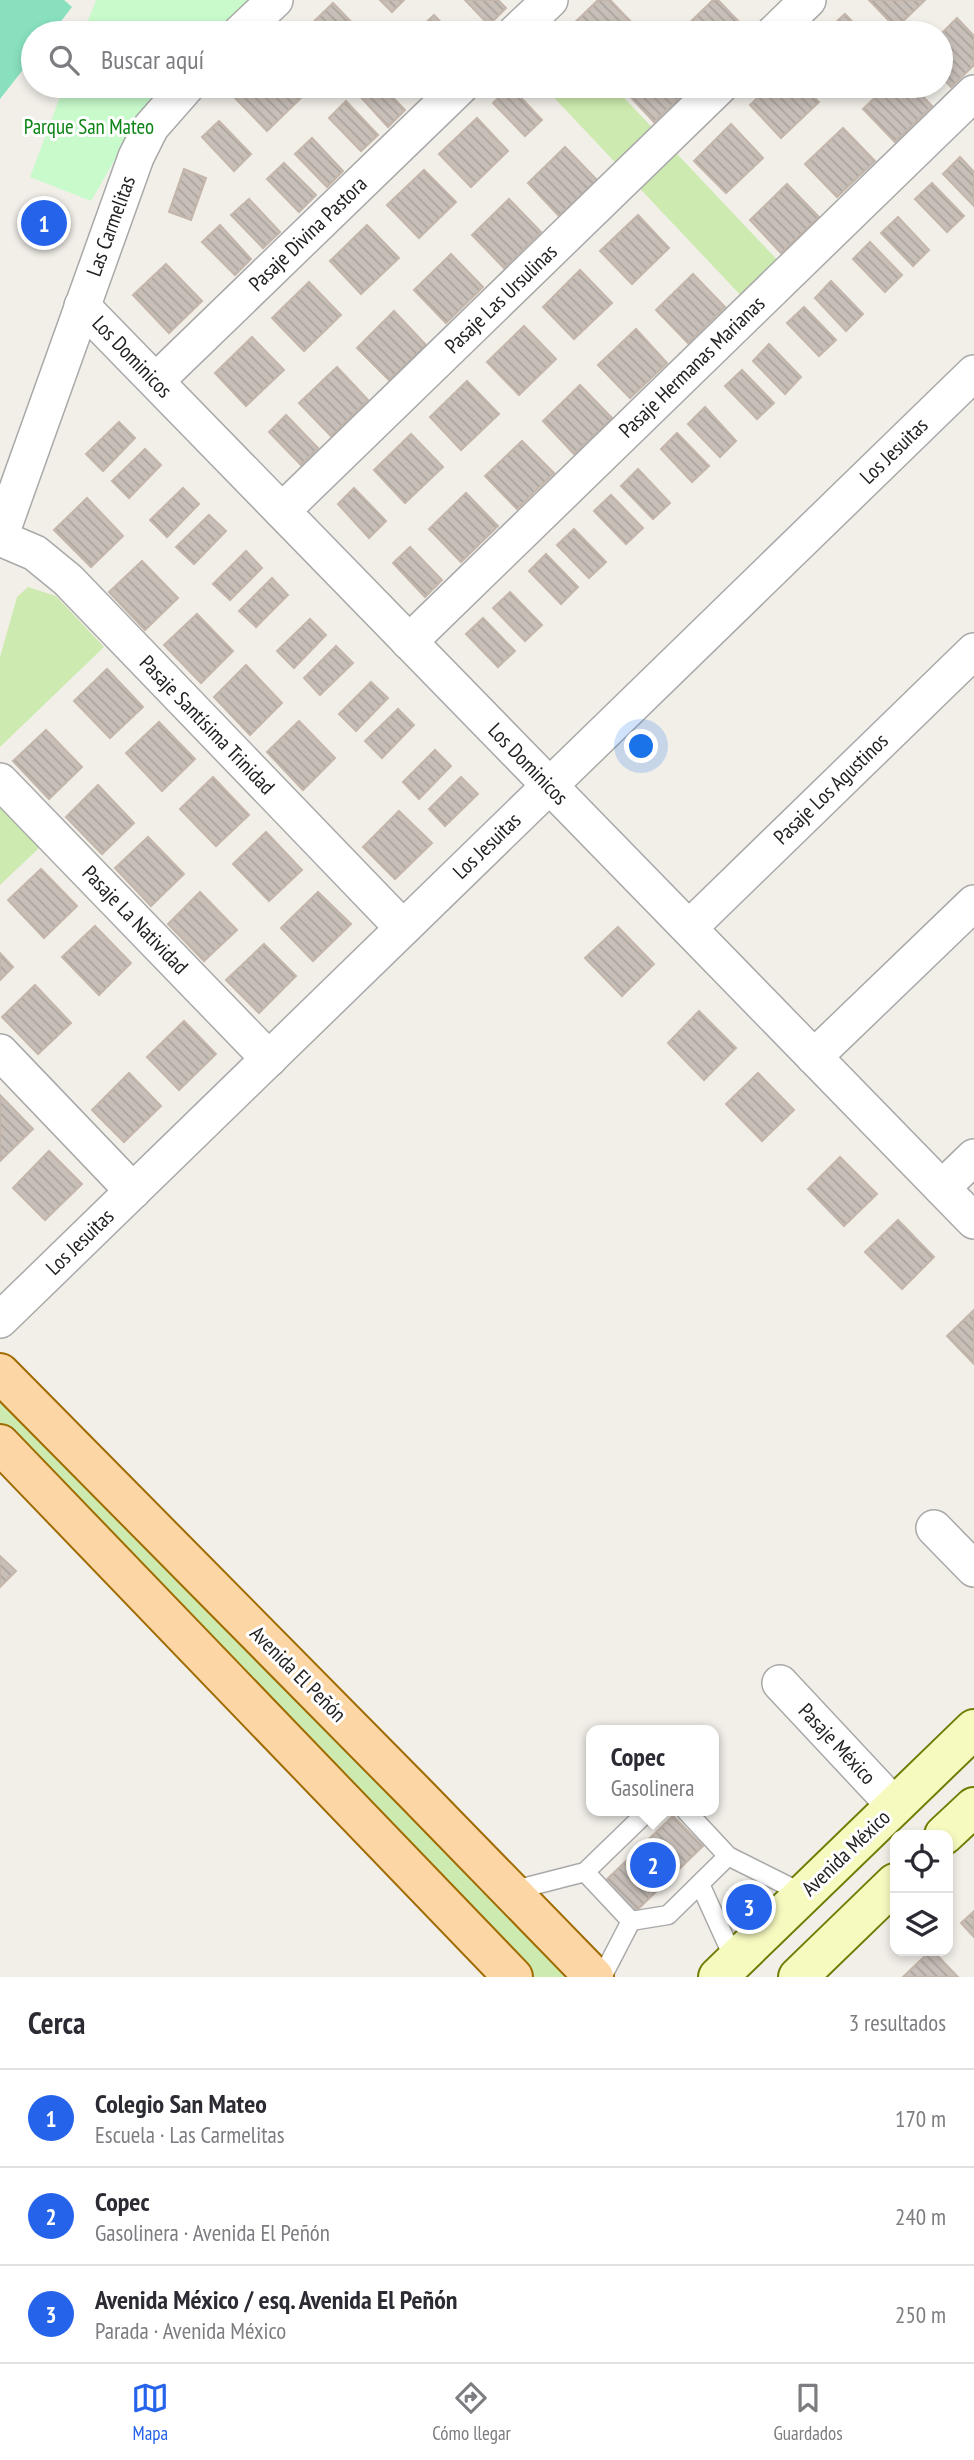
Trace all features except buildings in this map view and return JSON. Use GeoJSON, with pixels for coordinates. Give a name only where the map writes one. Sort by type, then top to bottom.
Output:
{"type":"FeatureCollection","features":[{"type":"Feature","properties":{"kind":"main road","name":"Avenida El Peñón"},"geometry":{"type":"LineString","coordinates":[[0,1373],[594,1977]]}},
{"type":"Feature","properties":{"kind":"main road"},"geometry":{"type":"LineString","coordinates":[[3,1454],[513,1977]]}},
{"type":"Feature","properties":{"kind":"main road","name":"Avenida México"},"geometry":{"type":"LineString","coordinates":[[726,1969],[974,1729]]}},
{"type":"Feature","properties":{"kind":"main road"},"geometry":{"type":"LineString","coordinates":[[949,1830],[974,1807]]}},
{"type":"Feature","properties":{"kind":"main road"},"geometry":{"type":"LineString","coordinates":[[798,1977],[890,1888]]}},
{"type":"Feature","properties":{"kind":"street"},"geometry":{"type":"LineString","coordinates":[[253,21],[275,0]]}},
{"type":"Feature","properties":{"kind":"street"},"geometry":{"type":"LineString","coordinates":[[528,21],[550,0]]}},
{"type":"Feature","properties":{"kind":"street"},"geometry":{"type":"LineString","coordinates":[[786,21],[808,0]]}},
{"type":"Feature","properties":{"kind":"street","name":"Pasaje Hermanas Marianas"},"geometry":{"type":"LineString","coordinates":[[409,642],[974,93]]}},
{"type":"Feature","properties":{"kind":"street","name":"Las Carmelitas"},"geometry":{"type":"LineString","coordinates":[[0,537],[142,142],[175,98]]}},
{"type":"Feature","properties":{"kind":"street","name":"Pasaje Divina Pastora"},"geometry":{"type":"LineString","coordinates":[[156,382],[449,98]]}},
{"type":"Feature","properties":{"kind":"street","name":"Pasaje Las Ursulinas"},"geometry":{"type":"LineString","coordinates":[[282,511],[708,98]]}},
{"type":"Feature","properties":{"kind":"street","name":"Los Dominicos"},"geometry":{"type":"LineString","coordinates":[[82,306],[974,1221]]}},
{"type":"Feature","properties":{"kind":"street","name":"Los Jesuitas"},"geometry":{"type":"LineString","coordinates":[[0,1320],[974,373]]}},
{"type":"Feature","properties":{"kind":"street","name":"Pasaje Santísima Trinidad"},"geometry":{"type":"LineString","coordinates":[[0,537],[35,553],[68,580],[403,928]]}},
{"type":"Feature","properties":{"kind":"street","name":"Pasaje Los Agustinos"},"geometry":{"type":"LineString","coordinates":[[689,928],[974,651]]}},
{"type":"Feature","properties":{"kind":"street","name":"Pasaje La Natividad"},"geometry":{"type":"LineString","coordinates":[[0,781],[269,1059]]}},
{"type":"Feature","properties":{"kind":"street"},"geometry":{"type":"LineString","coordinates":[[814,1057],[974,903]]}},
{"type":"Feature","properties":{"kind":"street"},"geometry":{"type":"LineString","coordinates":[[0,1052],[133,1191]]}},
{"type":"Feature","properties":{"kind":"street"},"geometry":{"type":"LineString","coordinates":[[942,1188],[974,1157]]}},
{"type":"Feature","properties":{"kind":"street"},"geometry":{"type":"LineString","coordinates":[[934,1528],[974,1569]]}},
{"type":"Feature","properties":{"kind":"street","name":"Pasaje México"},"geometry":{"type":"LineString","coordinates":[[780,1683],[895,1806]]}},
{"type":"Feature","properties":{"kind":"lane"},"geometry":{"type":"LineString","coordinates":[[511,1891],[585,1872],[643,1816]]}},
{"type":"Feature","properties":{"kind":"lane"},"geometry":{"type":"LineString","coordinates":[[691,1816],[728,1856],[804,1894]]}},
{"type":"Feature","properties":{"kind":"lane"},"geometry":{"type":"LineString","coordinates":[[631,1921],[668,1914],[728,1856]]}},
{"type":"Feature","properties":{"kind":"lane"},"geometry":{"type":"LineString","coordinates":[[585,1872],[631,1921]]}},
{"type":"Feature","properties":{"kind":"lane"},"geometry":{"type":"LineString","coordinates":[[700,1884],[726,1969]]}},
{"type":"Feature","properties":{"kind":"lane"},"geometry":{"type":"LineString","coordinates":[[602,1977],[631,1921]]}},
{"type":"Feature","properties":{"kind":"green space"},"geometry":{"type":"Polygon","coordinates":[[[0,0],[64,0],[72,7],[61,21],[21,21],[21,72],[0,99],[0,0]]]}},
{"type":"Feature","properties":{"kind":"green space"},"geometry":{"type":"Polygon","coordinates":[[[96,0],[255,0],[233,21],[88,21],[96,0]]]}},
{"type":"Feature","properties":{"kind":"green space","name":"Parque San Mateo"},"geometry":{"type":"Polygon","coordinates":[[[60,98],[157,98],[143,111],[91,201],[30,177],[60,98]]]}},
{"type":"Feature","properties":{"kind":"green space"},"geometry":{"type":"Polygon","coordinates":[[[554,98],[624,98],[783,266],[746,301],[554,98]]]}},
{"type":"Feature","properties":{"kind":"green space"},"geometry":{"type":"Polygon","coordinates":[[[28,587],[56,596],[104,647],[0,747],[0,657],[17,597],[28,587]]]}},
{"type":"Feature","properties":{"kind":"green space"},"geometry":{"type":"Polygon","coordinates":[[[0,804],[40,847],[0,885],[0,804]]]}},
{"type":"Feature","properties":{"kind":"green space"},"geometry":{"type":"Polygon","coordinates":[[[0,1391],[569,1977],[533,1977],[0,1431],[0,1391]]]}},
{"type":"Feature","properties":{"kind":"place","name":"Colegio San Mateo"},"geometry":{"type":"Point","coordinates":[44,223]}},
{"type":"Feature","properties":{"kind":"place","name":"Copec"},"geometry":{"type":"Point","coordinates":[653,1865]}},
{"type":"Feature","properties":{"kind":"place","name":"Avenida México / esq. Avenida El Peñón"},"geometry":{"type":"Point","coordinates":[749,1907]}}]}
